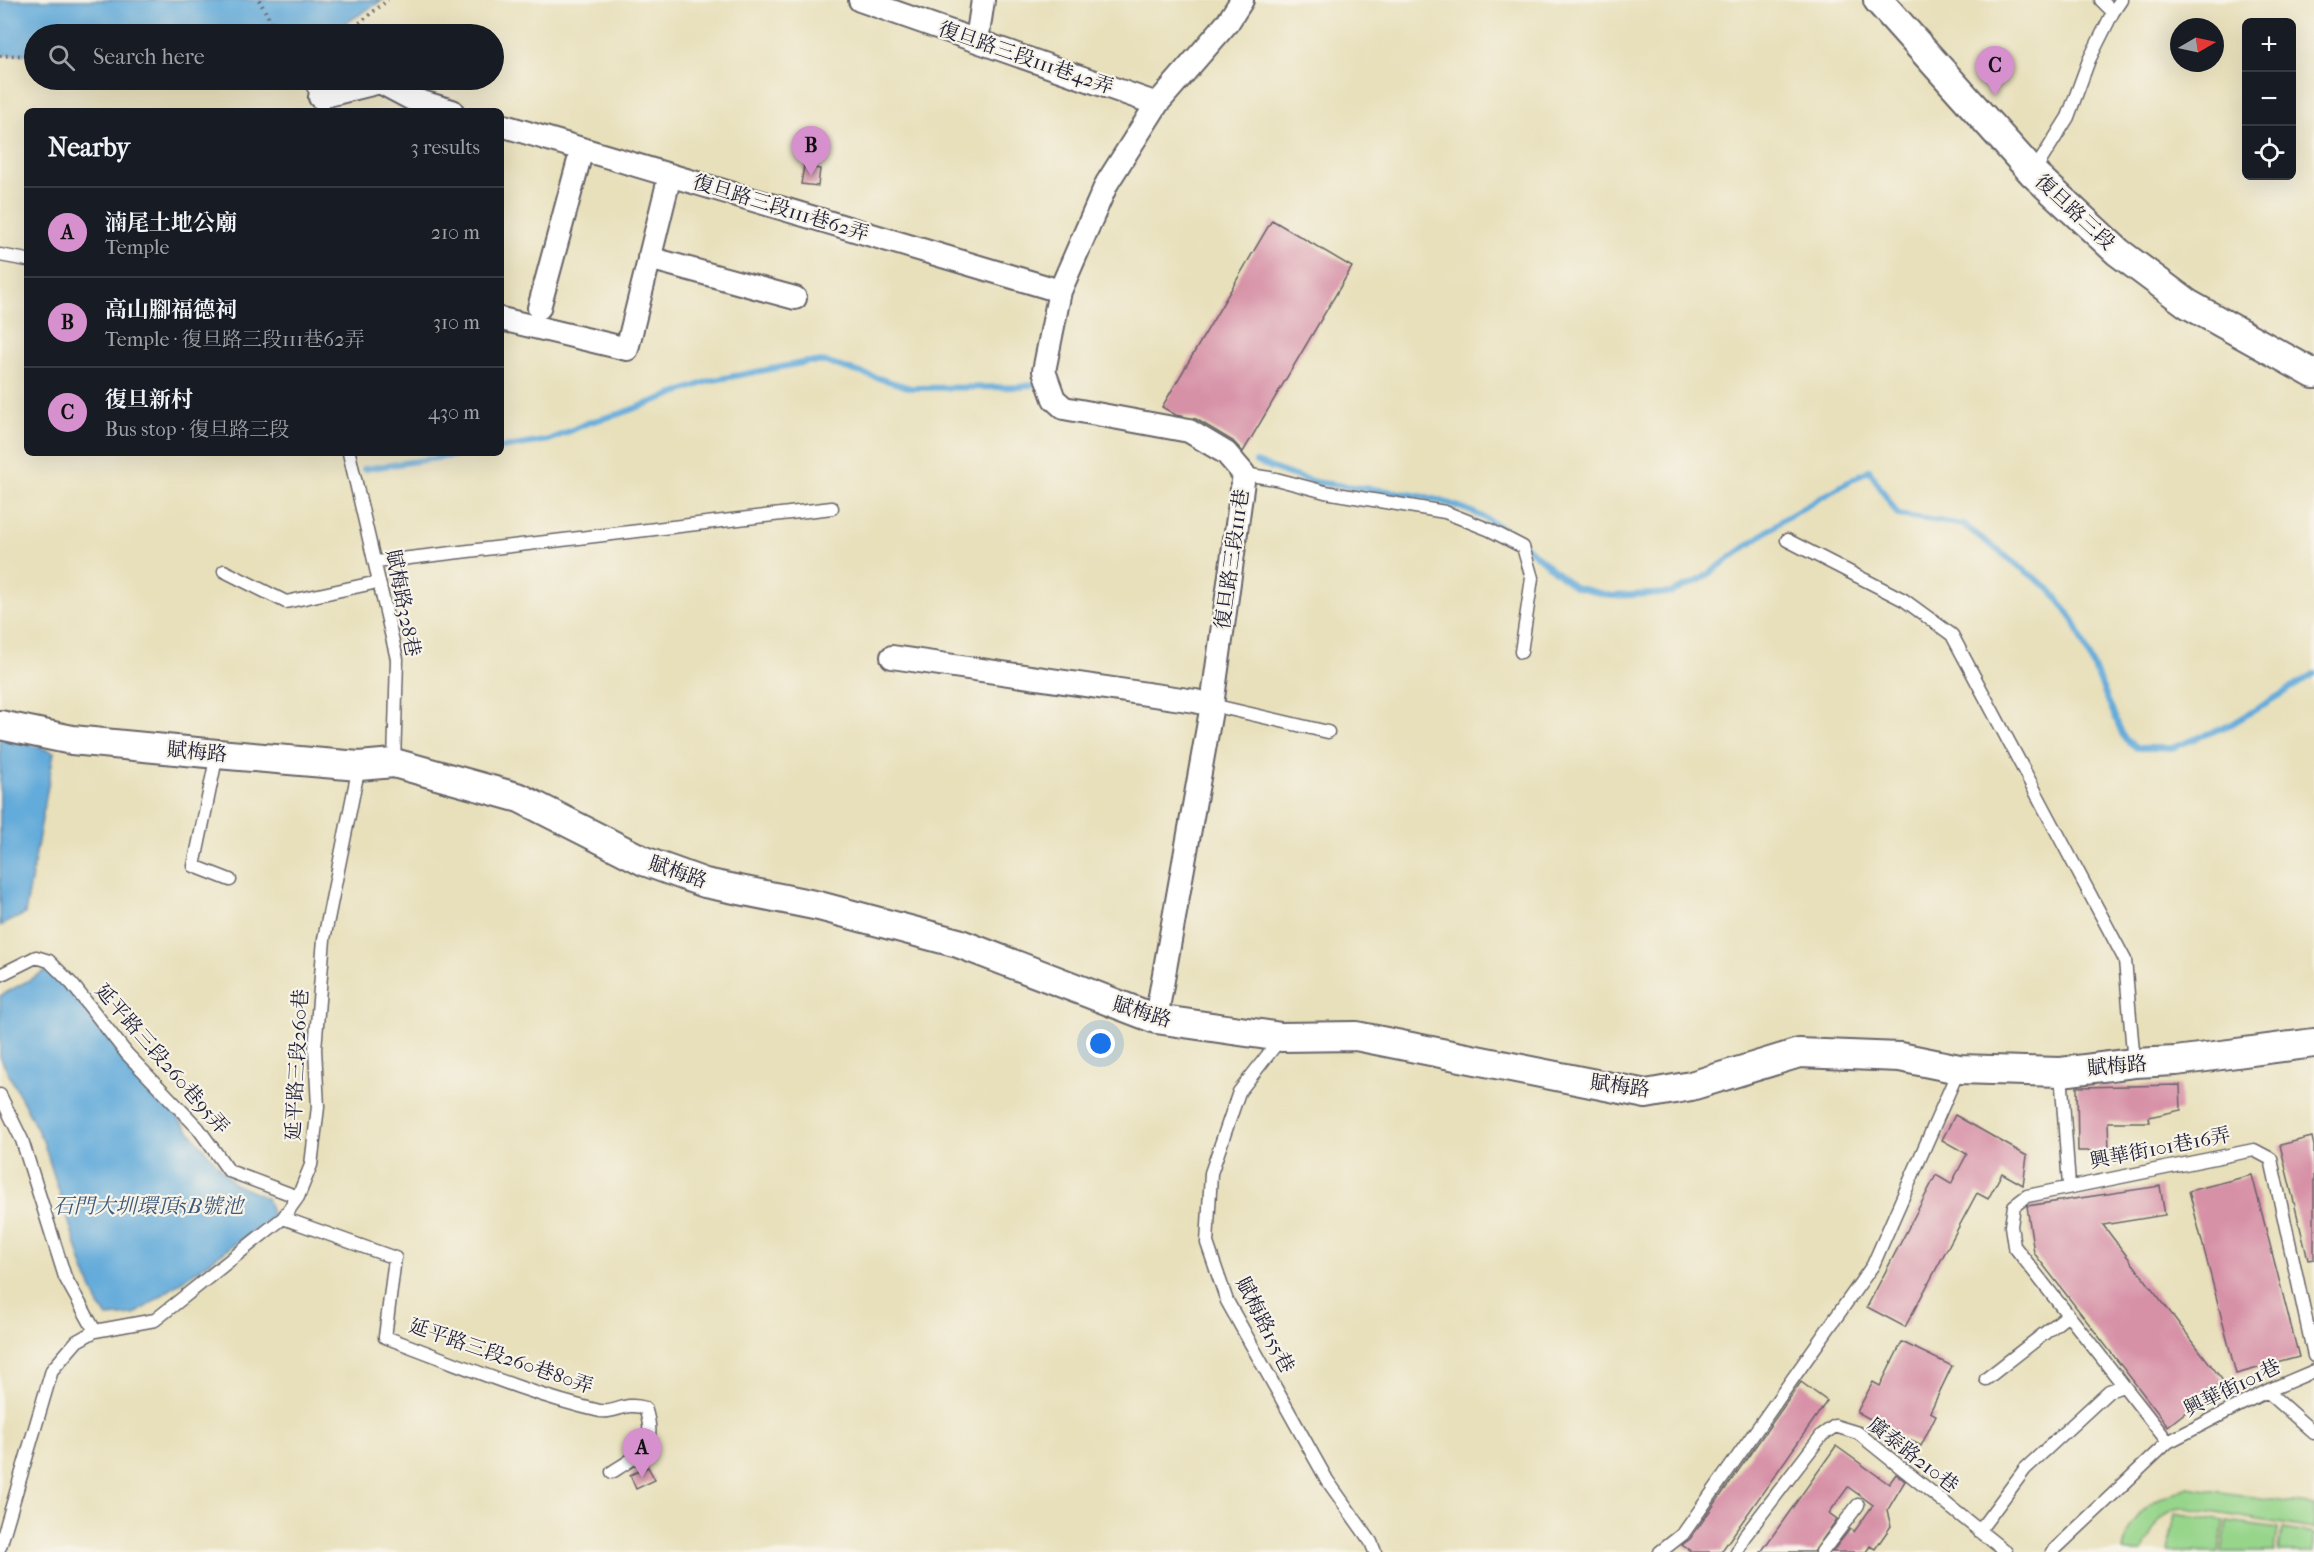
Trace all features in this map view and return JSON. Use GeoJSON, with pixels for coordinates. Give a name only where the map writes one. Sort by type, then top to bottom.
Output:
{"type":"FeatureCollection","features":[{"type":"Feature","properties":{"kind":"street","name":"復旦路三段111巷42弄"},"geometry":{"type":"LineString","coordinates":[[860,0],[1157,104]]}},
{"type":"Feature","properties":{"kind":"street"},"geometry":{"type":"LineString","coordinates":[[977,40],[983,0]]}},
{"type":"Feature","properties":{"kind":"street","name":"復旦路三段111巷"},"geometry":{"type":"LineString","coordinates":[[1156,1019],[1212,705],[1244,474],[1226,453],[1190,431],[1064,408],[1054,399],[1044,371],[1060,291],[1107,183],[1157,104],[1228,22],[1242,0]]}},
{"type":"Feature","properties":{"kind":"street","name":"復旦路三段"},"geometry":{"type":"LineString","coordinates":[[1878,0],[2033,173],[2118,252],[2188,304],[2314,374]]}},
{"type":"Feature","properties":{"kind":"street"},"geometry":{"type":"LineString","coordinates":[[317,96],[344,90]]}},
{"type":"Feature","properties":{"kind":"street"},"geometry":{"type":"LineString","coordinates":[[395,90],[412,99],[442,108]]}},
{"type":"Feature","properties":{"kind":"street","name":"復旦路三段111巷62弄"},"geometry":{"type":"LineString","coordinates":[[504,126],[1060,291]]}},
{"type":"Feature","properties":{"kind":"street"},"geometry":{"type":"LineString","coordinates":[[540,308],[582,149]]}},
{"type":"Feature","properties":{"kind":"street"},"geometry":{"type":"LineString","coordinates":[[504,320],[627,349],[670,175]]}},
{"type":"Feature","properties":{"kind":"street"},"geometry":{"type":"LineString","coordinates":[[649,258],[795,298]]}},
{"type":"Feature","properties":{"kind":"street"},"geometry":{"type":"LineString","coordinates":[[892,657],[1212,705]]}},
{"type":"Feature","properties":{"kind":"street","name":"賦梅路"},"geometry":{"type":"LineString","coordinates":[[0,725],[72,740],[217,754],[358,766],[394,763],[520,798],[644,861],[705,883],[819,906],[958,943],[1156,1019],[1281,1037],[1356,1036],[1646,1094],[1691,1086],[1800,1053],[1900,1057],[1959,1069],[2061,1072],[2134,1063],[2176,1061],[2314,1043]]}},
{"type":"Feature","properties":{"kind":"lane"},"geometry":{"type":"LineString","coordinates":[[2101,0],[2113,12]]}},
{"type":"Feature","properties":{"kind":"lane"},"geometry":{"type":"LineString","coordinates":[[2033,173],[2068,117],[2089,60],[2121,0]]}},
{"type":"Feature","properties":{"kind":"lane"},"geometry":{"type":"LineString","coordinates":[[0,255],[24,259]]}},
{"type":"Feature","properties":{"kind":"lane","name":"賦梅路328巷"},"geometry":{"type":"LineString","coordinates":[[351,456],[397,659],[394,763]]}},
{"type":"Feature","properties":{"kind":"lane"},"geometry":{"type":"LineString","coordinates":[[1244,474],[1276,479],[1324,492],[1445,512],[1490,530],[1523,547],[1532,578],[1521,652]]}},
{"type":"Feature","properties":{"kind":"lane"},"geometry":{"type":"LineString","coordinates":[[376,562],[832,508]]}},
{"type":"Feature","properties":{"kind":"lane"},"geometry":{"type":"LineString","coordinates":[[1787,540],[1904,600],[1952,635],[2125,960],[2134,1063]]}},
{"type":"Feature","properties":{"kind":"lane"},"geometry":{"type":"LineString","coordinates":[[224,571],[286,602],[378,582]]}},
{"type":"Feature","properties":{"kind":"lane"},"geometry":{"type":"LineString","coordinates":[[1212,705],[1328,732]]}},
{"type":"Feature","properties":{"kind":"lane"},"geometry":{"type":"LineString","coordinates":[[217,754],[194,866],[230,880]]}},
{"type":"Feature","properties":{"kind":"lane","name":"延平路三段260巷"},"geometry":{"type":"LineString","coordinates":[[0,1547],[52,1371],[77,1341],[95,1331],[155,1320],[283,1218],[298,1197],[311,1165],[318,1107],[315,1049],[324,939],[358,766]]}},
{"type":"Feature","properties":{"kind":"lane","name":"延平路三段260巷95弄"},"geometry":{"type":"LineString","coordinates":[[0,975],[36,957],[49,961],[72,984],[128,1054],[198,1128],[229,1171],[298,1197]]}},
{"type":"Feature","properties":{"kind":"lane","name":"賦梅路155巷"},"geometry":{"type":"LineString","coordinates":[[1281,1037],[1239,1092],[1210,1173],[1207,1243],[1227,1301],[1328,1480],[1371,1542],[1375,1552]]}},
{"type":"Feature","properties":{"kind":"lane"},"geometry":{"type":"LineString","coordinates":[[1660,1552],[1683,1534],[1873,1264],[1959,1069]]}},
{"type":"Feature","properties":{"kind":"lane"},"geometry":{"type":"LineString","coordinates":[[2061,1072],[2069,1186]]}},
{"type":"Feature","properties":{"kind":"lane"},"geometry":{"type":"LineString","coordinates":[[0,1095],[22,1140],[64,1277],[95,1331]]}},
{"type":"Feature","properties":{"kind":"lane","name":"興華街101巷16弄"},"geometry":{"type":"LineString","coordinates":[[2168,1442],[2014,1246],[2011,1226],[2014,1206],[2027,1196],[2254,1150],[2271,1159],[2314,1356]]}},
{"type":"Feature","properties":{"kind":"lane","name":"延平路三段260巷80弄"},"geometry":{"type":"LineString","coordinates":[[283,1218],[395,1258],[386,1337],[546,1395],[604,1412],[634,1404],[645,1408],[650,1424],[649,1441],[643,1452],[612,1472]]}},
{"type":"Feature","properties":{"kind":"lane"},"geometry":{"type":"LineString","coordinates":[[1986,1379],[2068,1315]]}},
{"type":"Feature","properties":{"kind":"lane","name":"興華街101巷"},"geometry":{"type":"LineString","coordinates":[[2052,1552],[2168,1442],[2267,1391],[2314,1371]]}},
{"type":"Feature","properties":{"kind":"lane"},"geometry":{"type":"LineString","coordinates":[[1979,1531],[2025,1469],[2109,1391],[2123,1386]]}},
{"type":"Feature","properties":{"kind":"lane"},"geometry":{"type":"LineString","coordinates":[[2267,1391],[2314,1432]]}},
{"type":"Feature","properties":{"kind":"lane","name":"廣泰路210巷"},"geometry":{"type":"LineString","coordinates":[[1737,1552],[1744,1537],[1822,1435],[1835,1426],[1858,1433],[2006,1552]]}},
{"type":"Feature","properties":{"kind":"lane"},"geometry":{"type":"LineString","coordinates":[[1822,1552],[1858,1504]]}},
{"type":"Feature","properties":{"kind":"path"},"geometry":{"type":"LineString","coordinates":[[258,0],[272,24]]}},
{"type":"Feature","properties":{"kind":"path"},"geometry":{"type":"LineString","coordinates":[[358,24],[388,0]]}},
{"type":"Feature","properties":{"kind":"path"},"geometry":{"type":"LineString","coordinates":[[0,56],[24,55]]}},
{"type":"Feature","properties":{"kind":"green space"},"geometry":{"type":"Polygon","coordinates":[[[2188,1487],[2314,1506],[2314,1529],[2178,1508],[2161,1518],[2142,1552],[2123,1552],[2131,1527],[2145,1509],[2165,1496],[2188,1487]]]}},
{"type":"Feature","properties":{"kind":"green space"},"geometry":{"type":"Polygon","coordinates":[[[2175,1513],[2224,1521],[2219,1552],[2168,1552],[2175,1513]]]}},
{"type":"Feature","properties":{"kind":"green space"},"geometry":{"type":"Polygon","coordinates":[[[2227,1521],[2278,1528],[2275,1552],[2222,1552],[2227,1521]]]}},
{"type":"Feature","properties":{"kind":"green space"},"geometry":{"type":"Polygon","coordinates":[[[2282,1529],[2314,1534],[2314,1552],[2279,1552],[2282,1529]]]}},
{"type":"Feature","properties":{"kind":"water"},"geometry":{"type":"Polygon","coordinates":[[[0,0],[383,0],[344,24],[24,24],[24,54],[0,55],[0,0]]]}},
{"type":"Feature","properties":{"kind":"water"},"geometry":{"type":"Polygon","coordinates":[[[0,735],[54,752],[25,914],[0,926],[0,735]]]}},
{"type":"Feature","properties":{"kind":"water","name":"石門大圳環頂5B號池"},"geometry":{"type":"Polygon","coordinates":[[[49,969],[57,975],[234,1184],[267,1198],[273,1217],[134,1315],[107,1317],[98,1304],[84,1270],[43,1141],[0,1057],[0,996],[49,969]]]}},
{"type":"Feature","properties":{"kind":"building"},"geometry":{"type":"Polygon","coordinates":[[[804,166],[820,169],[818,186],[801,184],[804,166]]]}},
{"type":"Feature","properties":{"kind":"building"},"geometry":{"type":"Polygon","coordinates":[[[1272,220],[1352,267],[1243,452],[1233,441],[1196,419],[1176,415],[1162,407],[1272,220]]]}},
{"type":"Feature","properties":{"kind":"building"},"geometry":{"type":"Polygon","coordinates":[[[2180,1085],[2181,1110],[2149,1117],[2150,1122],[2108,1122],[2109,1151],[2078,1151],[2077,1087],[2180,1085]]]}},
{"type":"Feature","properties":{"kind":"building"},"geometry":{"type":"Polygon","coordinates":[[[1955,1115],[2027,1156],[2023,1185],[2002,1173],[1988,1199],[1977,1193],[1905,1327],[1867,1307],[1936,1175],[1951,1184],[1967,1154],[1942,1140],[1955,1115]]]}},
{"type":"Feature","properties":{"kind":"building"},"geometry":{"type":"Polygon","coordinates":[[[2312,1137],[2314,1146],[2314,1259],[2308,1260],[2280,1145],[2312,1137]]]}},
{"type":"Feature","properties":{"kind":"building"},"geometry":{"type":"Polygon","coordinates":[[[2252,1175],[2299,1357],[2236,1374],[2189,1191],[2252,1175]]]}},
{"type":"Feature","properties":{"kind":"building"},"geometry":{"type":"Polygon","coordinates":[[[2160,1186],[2165,1215],[2103,1225],[2224,1382],[2168,1426],[2034,1253],[2027,1206],[2160,1186]]]}},
{"type":"Feature","properties":{"kind":"building"},"geometry":{"type":"Polygon","coordinates":[[[1902,1342],[1952,1366],[1930,1412],[1936,1415],[1921,1446],[1857,1412],[1873,1382],[1880,1386],[1902,1342]]]}},
{"type":"Feature","properties":{"kind":"building"},"geometry":{"type":"Polygon","coordinates":[[[1801,1382],[1827,1401],[1721,1552],[1692,1552],[1682,1545],[1690,1539],[1801,1382]]]}},
{"type":"Feature","properties":{"kind":"building"},"geometry":{"type":"Polygon","coordinates":[[[1836,1446],[1889,1484],[1896,1474],[1905,1481],[1887,1511],[1891,1526],[1875,1549],[1870,1546],[1866,1552],[1832,1552],[1850,1529],[1854,1532],[1873,1505],[1848,1487],[1829,1513],[1837,1519],[1814,1552],[1761,1552],[1836,1446]]]}},
{"type":"Feature","properties":{"kind":"building"},"geometry":{"type":"Polygon","coordinates":[[[648,1467],[655,1480],[636,1489],[630,1475],[648,1467]]]}},
{"type":"Feature","properties":{"kind":"waterway"},"geometry":{"type":"LineString","coordinates":[[504,448],[549,440],[590,422],[619,414],[709,381],[807,362],[825,362],[911,388],[1020,387],[1036,384]]}},
{"type":"Feature","properties":{"kind":"waterway"},"geometry":{"type":"LineString","coordinates":[[364,469],[450,456]]}},
{"type":"Feature","properties":{"kind":"waterway"},"geometry":{"type":"LineString","coordinates":[[1256,462],[1314,482],[1398,492],[1446,502],[1492,522],[1514,537]]}},
{"type":"Feature","properties":{"kind":"waterway"},"geometry":{"type":"LineString","coordinates":[[1524,545],[1574,587],[1612,596],[1670,593],[1700,580],[1784,519],[1869,470],[1898,515],[1964,525],[2051,590],[2074,621],[2124,738],[2137,748],[2172,748],[2232,724],[2314,674]]}},
{"type":"Feature","properties":{"kind":"place","name":"復旦新村"},"geometry":{"type":"Point","coordinates":[1995,96]}},
{"type":"Feature","properties":{"kind":"place","name":"高山腳福德祠"},"geometry":{"type":"Point","coordinates":[811,176]}},
{"type":"Feature","properties":{"kind":"place","name":"湳尾土地公廟"},"geometry":{"type":"Point","coordinates":[642,1478]}}]}
